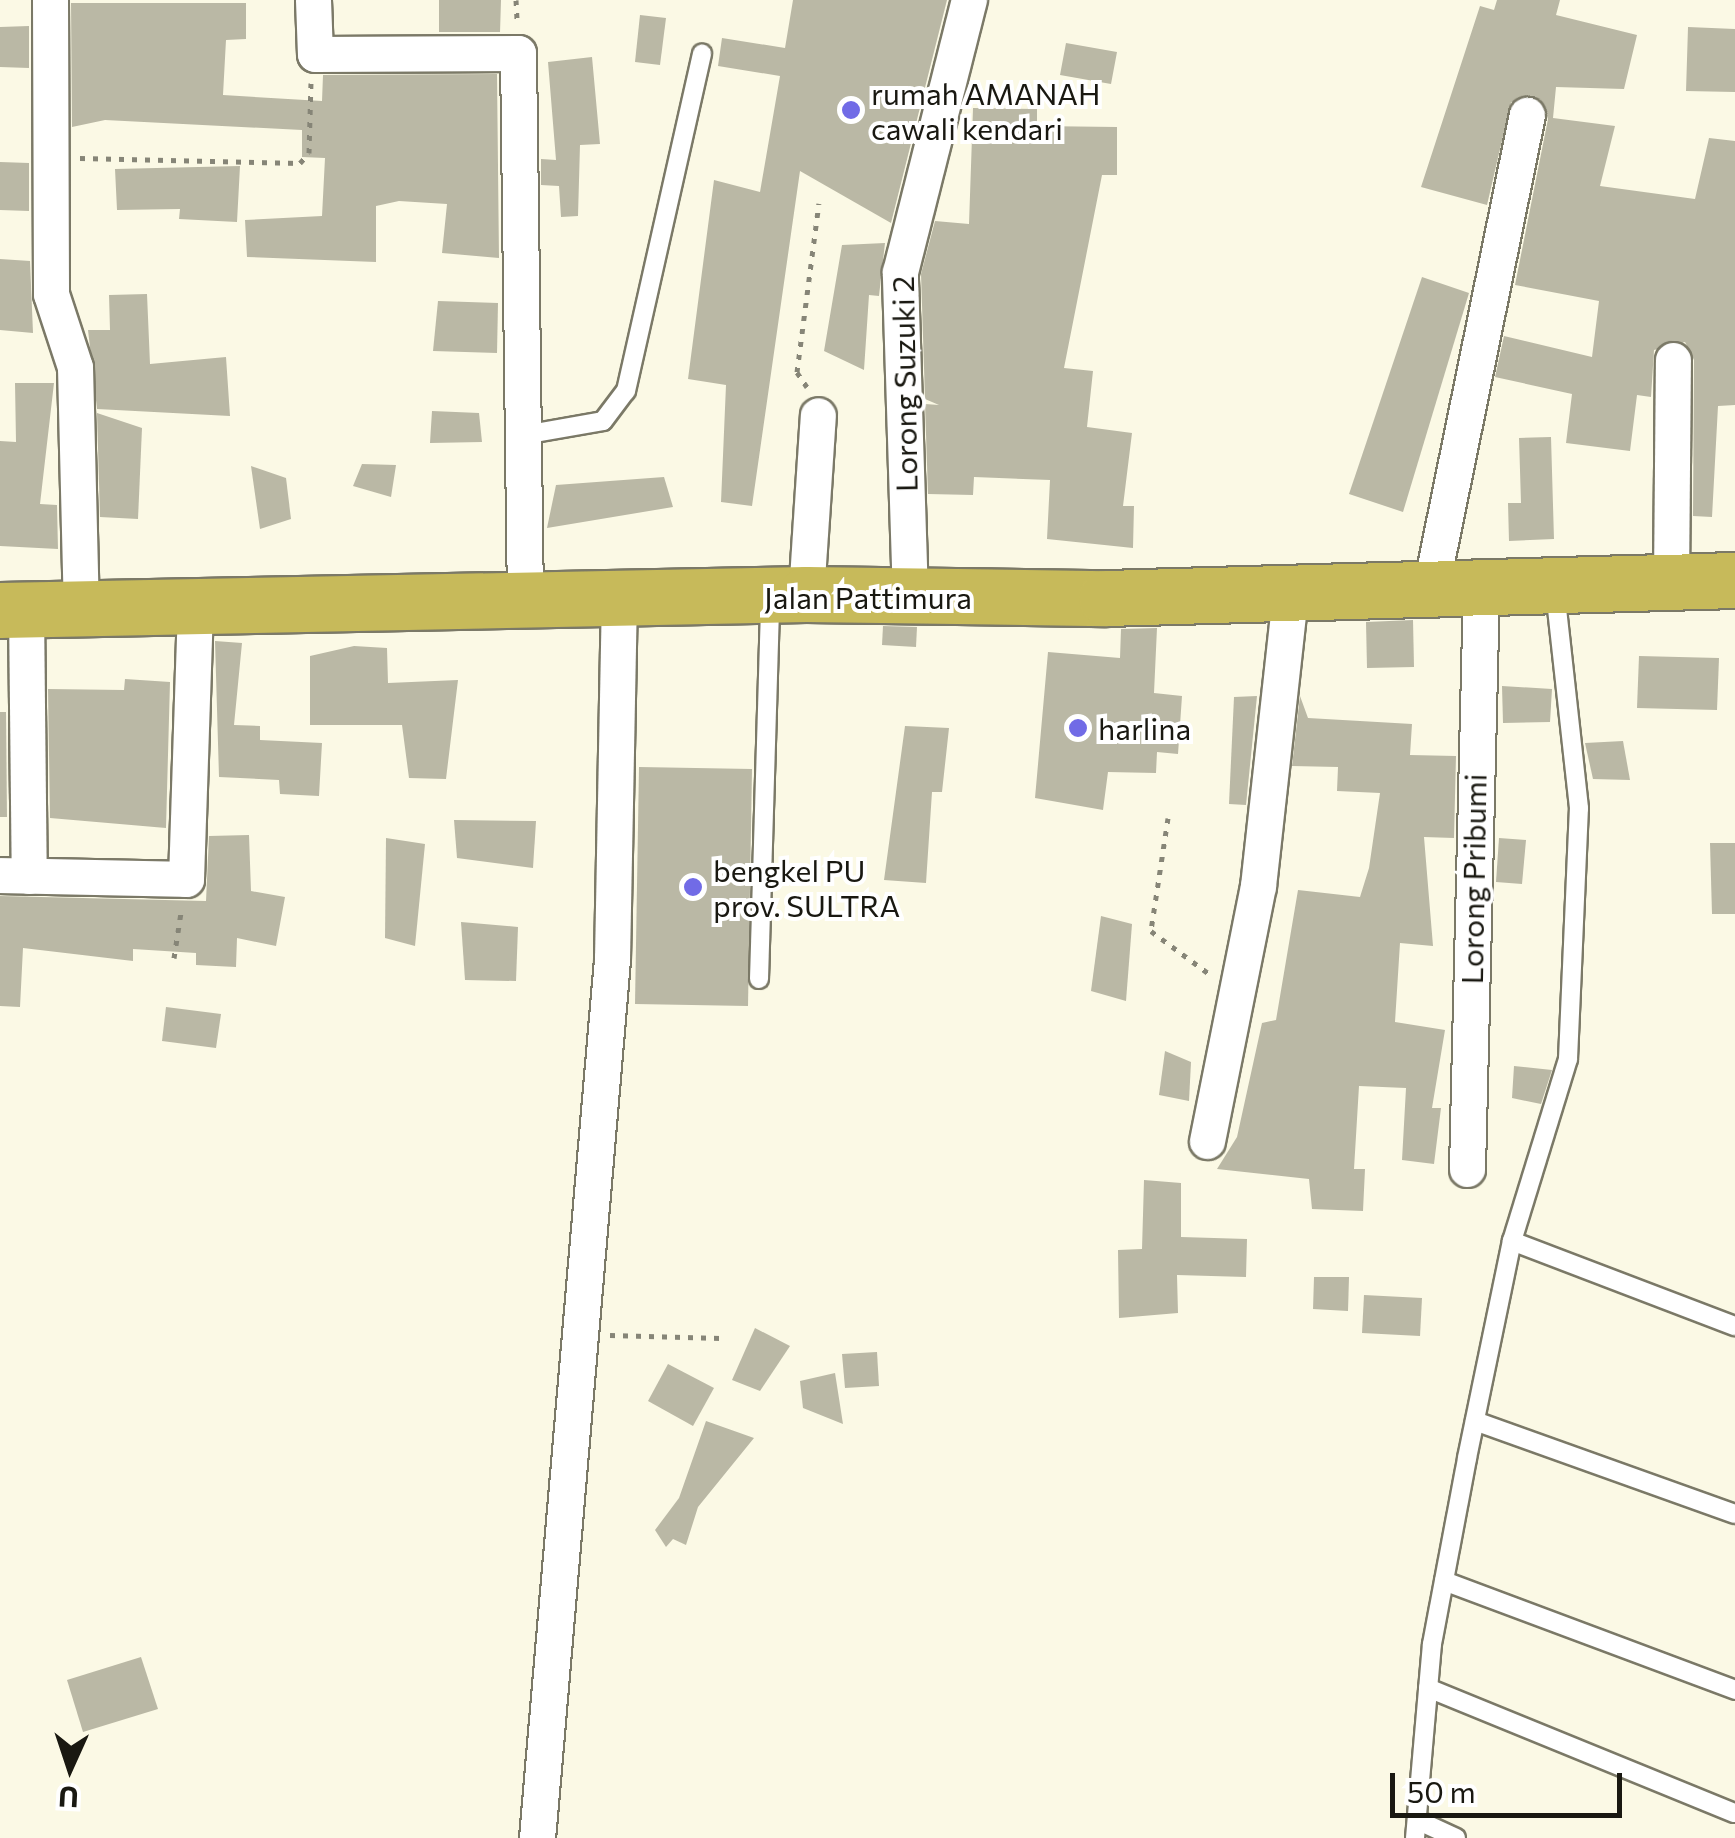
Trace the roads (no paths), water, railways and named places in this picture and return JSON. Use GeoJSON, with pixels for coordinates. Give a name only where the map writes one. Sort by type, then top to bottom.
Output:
{"type":"FeatureCollection","features":[{"type":"Feature","properties":{"kind":"highway","name":"Jalan Pattimura"},"geometry":{"type":"LineString","coordinates":[[13,610],[81,606],[525,604],[788,595],[1290,594],[1555,589],[1735,580]]}},
{"type":"Feature","properties":{"kind":"street"},"geometry":{"type":"LineString","coordinates":[[50,0],[52,294],[74,367],[81,606]]}},
{"type":"Feature","properties":{"kind":"street"},"geometry":{"type":"LineString","coordinates":[[313,0],[315,54],[518,54],[518,436],[525,604]]}},
{"type":"Feature","properties":{"kind":"street","name":"Lorong Suzuki 2"},"geometry":{"type":"LineString","coordinates":[[910,597],[900,272],[969,0]]}},
{"type":"Feature","properties":{"kind":"street","name":"Lorong Pribumi"},"geometry":{"type":"LineString","coordinates":[[1467,1169],[1456,590],[1527,115]]}},
{"type":"Feature","properties":{"kind":"street"},"geometry":{"type":"LineString","coordinates":[[1671,581],[1672,360]]}},
{"type":"Feature","properties":{"kind":"street"},"geometry":{"type":"LineString","coordinates":[[788,595],[818,415]]}},
{"type":"Feature","properties":{"kind":"street"},"geometry":{"type":"LineString","coordinates":[[1208,1141],[1258,886],[1290,594]]}},
{"type":"Feature","properties":{"kind":"street"},"geometry":{"type":"LineString","coordinates":[[538,1838],[584,1334],[612,959],[619,600]]}},
{"type":"Feature","properties":{"kind":"street"},"geometry":{"type":"LineString","coordinates":[[13,610],[15,876],[186,879],[195,608]]}},
{"type":"Feature","properties":{"kind":"lane"},"geometry":{"type":"LineString","coordinates":[[518,436],[603,421],[626,390],[702,53]]}},
{"type":"Feature","properties":{"kind":"lane"},"geometry":{"type":"LineString","coordinates":[[1456,1838],[1416,1829],[1428,1688],[1444,1581],[1512,1241],[1568,1059],[1579,808],[1555,589]]}},
{"type":"Feature","properties":{"kind":"lane"},"geometry":{"type":"LineString","coordinates":[[759,979],[788,595]]}},
{"type":"Feature","properties":{"kind":"lane"},"geometry":{"type":"LineString","coordinates":[[1512,1241],[1735,1326]]}},
{"type":"Feature","properties":{"kind":"lane"},"geometry":{"type":"LineString","coordinates":[[1475,1421],[1735,1514]]}},
{"type":"Feature","properties":{"kind":"lane"},"geometry":{"type":"LineString","coordinates":[[1444,1581],[1735,1690]]}},
{"type":"Feature","properties":{"kind":"lane"},"geometry":{"type":"LineString","coordinates":[[1428,1688],[1735,1813]]}},
{"type":"Feature","properties":{"kind":"place","name":"rumah AMANAH cawali kendari"},"geometry":{"type":"Point","coordinates":[851,110]}},
{"type":"Feature","properties":{"kind":"place","name":"harlina"},"geometry":{"type":"Point","coordinates":[1078,728]}},
{"type":"Feature","properties":{"kind":"place","name":"bengkel PU prov. SULTRA"},"geometry":{"type":"Point","coordinates":[693,887]}}]}
